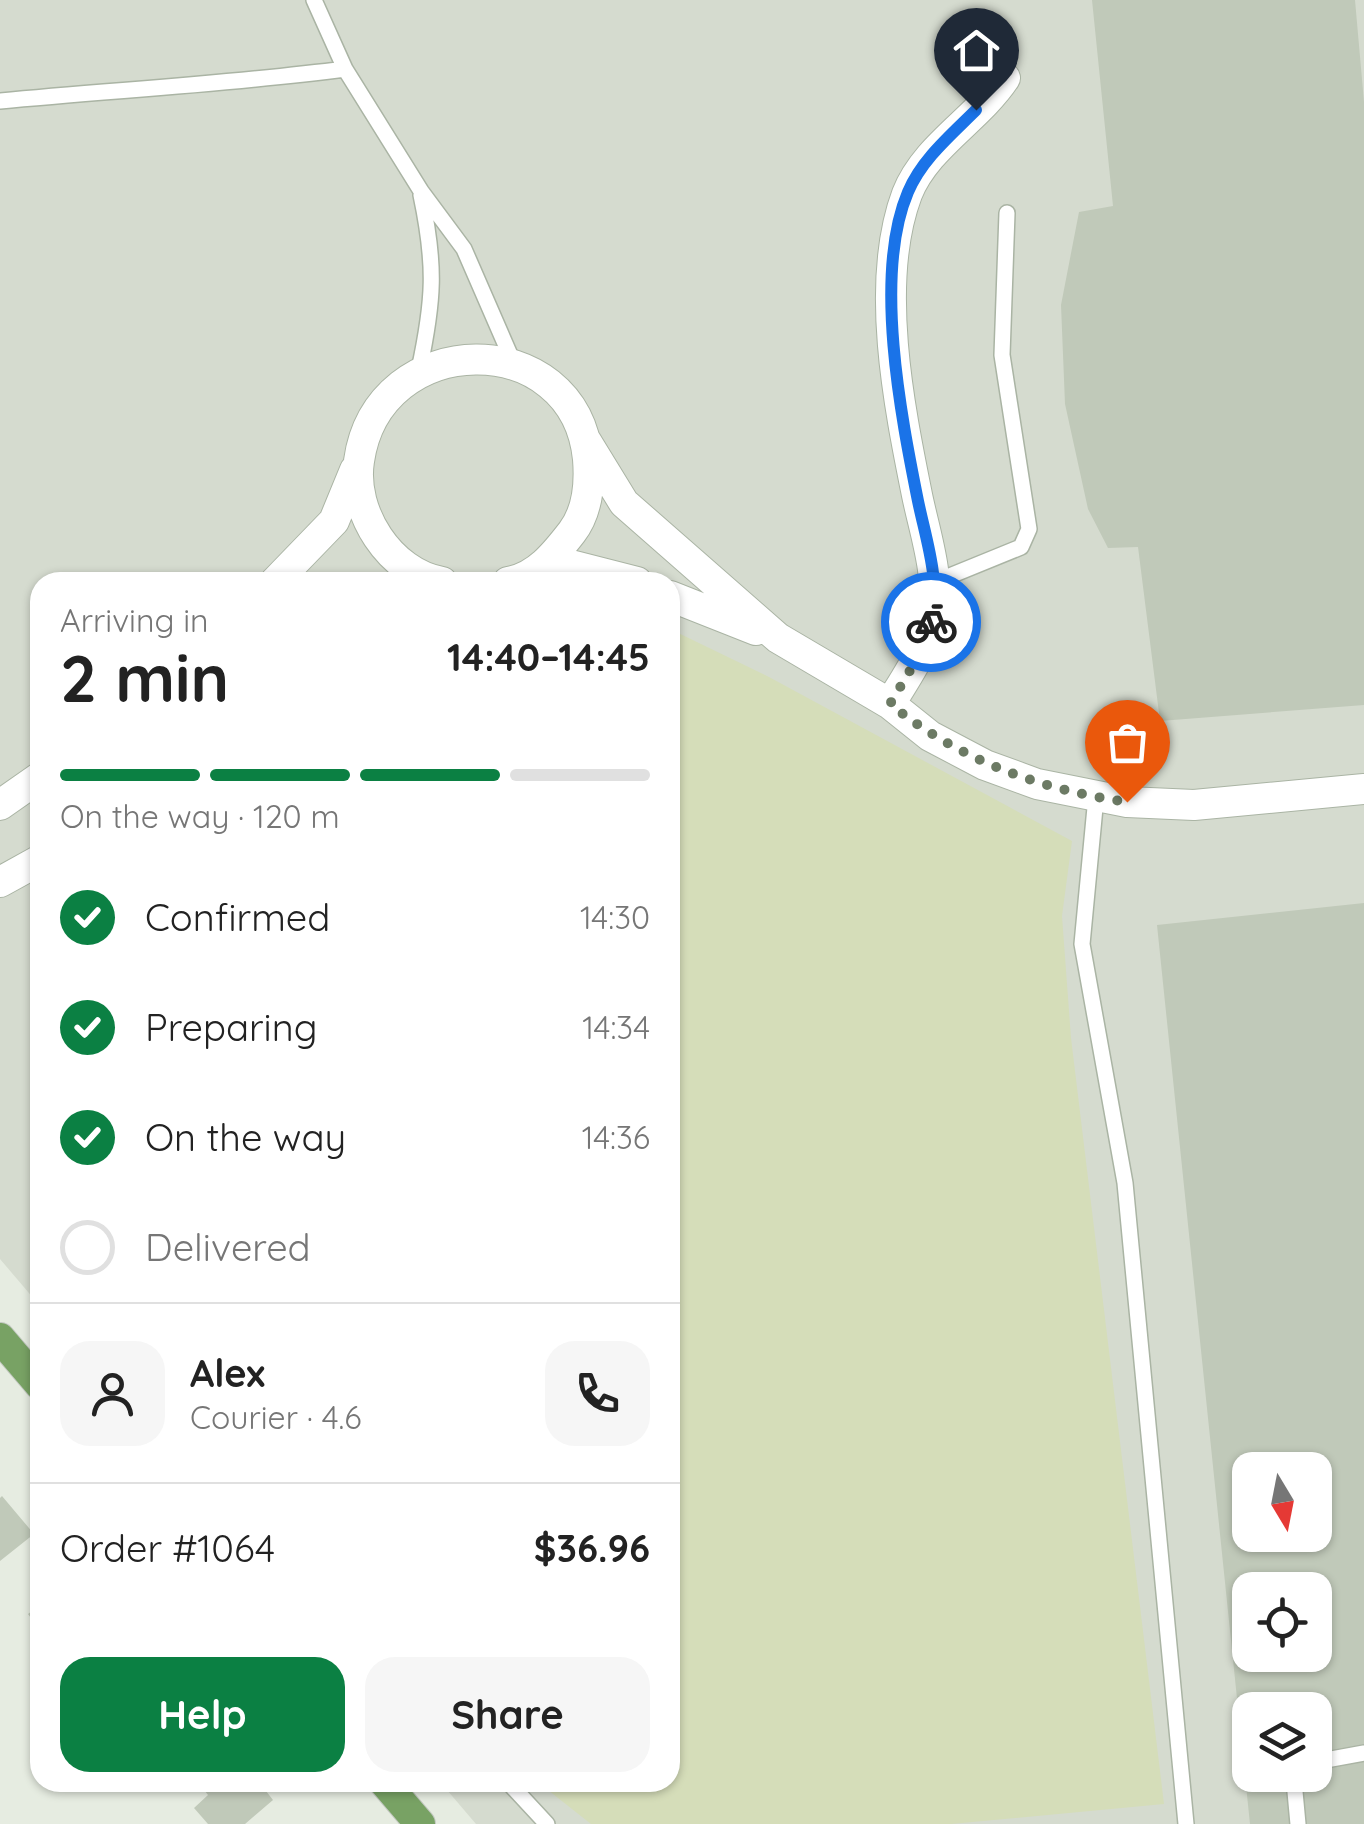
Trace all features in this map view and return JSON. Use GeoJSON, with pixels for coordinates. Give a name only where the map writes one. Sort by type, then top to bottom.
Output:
{"type":"FeatureCollection","features":[{"type":"Feature","properties":{"kind":"main road"},"geometry":{"type":"LineString","coordinates":[[0,1338],[30,1373]]}},
{"type":"Feature","properties":{"kind":"main road"},"geometry":{"type":"LineString","coordinates":[[393,1792],[420,1824]]}},
{"type":"Feature","properties":{"kind":"street"},"geometry":{"type":"LineString","coordinates":[[890,704],[921,652],[933,616],[935,582],[901,418],[894,288],[900,218],[908,190],[931,156],[1004,78]]}},
{"type":"Feature","properties":{"kind":"street"},"geometry":{"type":"LineString","coordinates":[[285,572],[334,521],[369,424],[388,396],[420,370],[458,358],[514,364],[549,384],[575,415],[586,441],[624,503],[778,638]]}},
{"type":"Feature","properties":{"kind":"street"},"geometry":{"type":"LineString","coordinates":[[528,572],[551,560],[580,521],[590,481],[586,441]]}},
{"type":"Feature","properties":{"kind":"street"},"geometry":{"type":"LineString","coordinates":[[358,463],[362,503],[371,527],[396,558],[415,572]]}},
{"type":"Feature","properties":{"kind":"street"},"geometry":{"type":"LineString","coordinates":[[551,560],[598,572]]}},
{"type":"Feature","properties":{"kind":"street"},"geometry":{"type":"LineString","coordinates":[[680,600],[778,638],[890,704],[930,736],[985,765],[1037,784],[1096,797],[1194,805],[1364,789]]}},
{"type":"Feature","properties":{"kind":"street"},"geometry":{"type":"LineString","coordinates":[[0,806],[30,784]]}},
{"type":"Feature","properties":{"kind":"street"},"geometry":{"type":"LineString","coordinates":[[0,882],[30,866]]}},
{"type":"Feature","properties":{"kind":"lane"},"geometry":{"type":"LineString","coordinates":[[314,0],[345,69],[421,191],[464,249],[514,364]]}},
{"type":"Feature","properties":{"kind":"lane"},"geometry":{"type":"LineString","coordinates":[[0,101],[163,85],[247,82],[345,69]]}},
{"type":"Feature","properties":{"kind":"lane"},"geometry":{"type":"LineString","coordinates":[[420,370],[434,300],[430,240],[421,191]]}},
{"type":"Feature","properties":{"kind":"lane"},"geometry":{"type":"LineString","coordinates":[[935,582],[1011,553],[1021,547],[1028,529],[1002,355],[1007,213]]}},
{"type":"Feature","properties":{"kind":"lane"},"geometry":{"type":"LineString","coordinates":[[1096,797],[1082,944],[1125,1183],[1186,1824]]}},
{"type":"Feature","properties":{"kind":"lane"},"geometry":{"type":"LineString","coordinates":[[1332,1759],[1364,1753]]}},
{"type":"Feature","properties":{"kind":"lane"},"geometry":{"type":"LineString","coordinates":[[517,1792],[547,1824]]}},
{"type":"Feature","properties":{"kind":"lane"},"geometry":{"type":"LineString","coordinates":[[1295,1792],[1298,1824]]}},
{"type":"Feature","properties":{"kind":"shaded area"},"geometry":{"type":"Polygon","coordinates":[[[0,0],[1364,0],[1364,1824],[476,1824],[449,1792],[680,1792],[680,572],[30,572],[30,1294],[0,1259],[0,0]]]}},
{"type":"Feature","properties":{"kind":"green space"},"geometry":{"type":"Polygon","coordinates":[[[680,634],[769,677],[1072,841],[1062,916],[1071,1038],[1164,1804],[951,1824],[591,1824],[550,1792],[680,1792],[680,634]]]}},
{"type":"Feature","properties":{"kind":"building"},"geometry":{"type":"Polygon","coordinates":[[[1092,0],[1355,0],[1364,102],[1364,705],[1160,721],[1138,547],[1108,548],[1088,509],[1065,404],[1061,305],[1079,212],[1113,206],[1092,0]]]}},
{"type":"Feature","properties":{"kind":"building"},"geometry":{"type":"Polygon","coordinates":[[[1364,903],[1364,1824],[1250,1824],[1247,1792],[1332,1792],[1332,1692],[1236,1692],[1234,1672],[1332,1672],[1332,1572],[1232,1572],[1232,1650],[1157,925],[1364,903]]]}},
{"type":"Feature","properties":{"kind":"building"},"geometry":{"type":"Polygon","coordinates":[[[0,1498],[30,1529],[30,1537],[0,1561],[0,1498]]]}},
{"type":"Feature","properties":{"kind":"building"},"geometry":{"type":"Polygon","coordinates":[[[206,1792],[267,1792],[273,1800],[245,1824],[208,1824],[194,1808],[208,1795],[206,1792]]]}},
{"type":"Feature","properties":{"kind":"way so far"},"geometry":{"type":"LineString","coordinates":[[931,622],[921,652],[890,704],[930,736],[985,765],[1037,784],[1127,802]]}},
{"type":"Feature","properties":{"kind":"route"},"geometry":{"type":"LineString","coordinates":[[931,622],[935,582],[901,418],[894,338],[894,271],[900,218],[908,190],[931,156],[976,110]]}}]}
